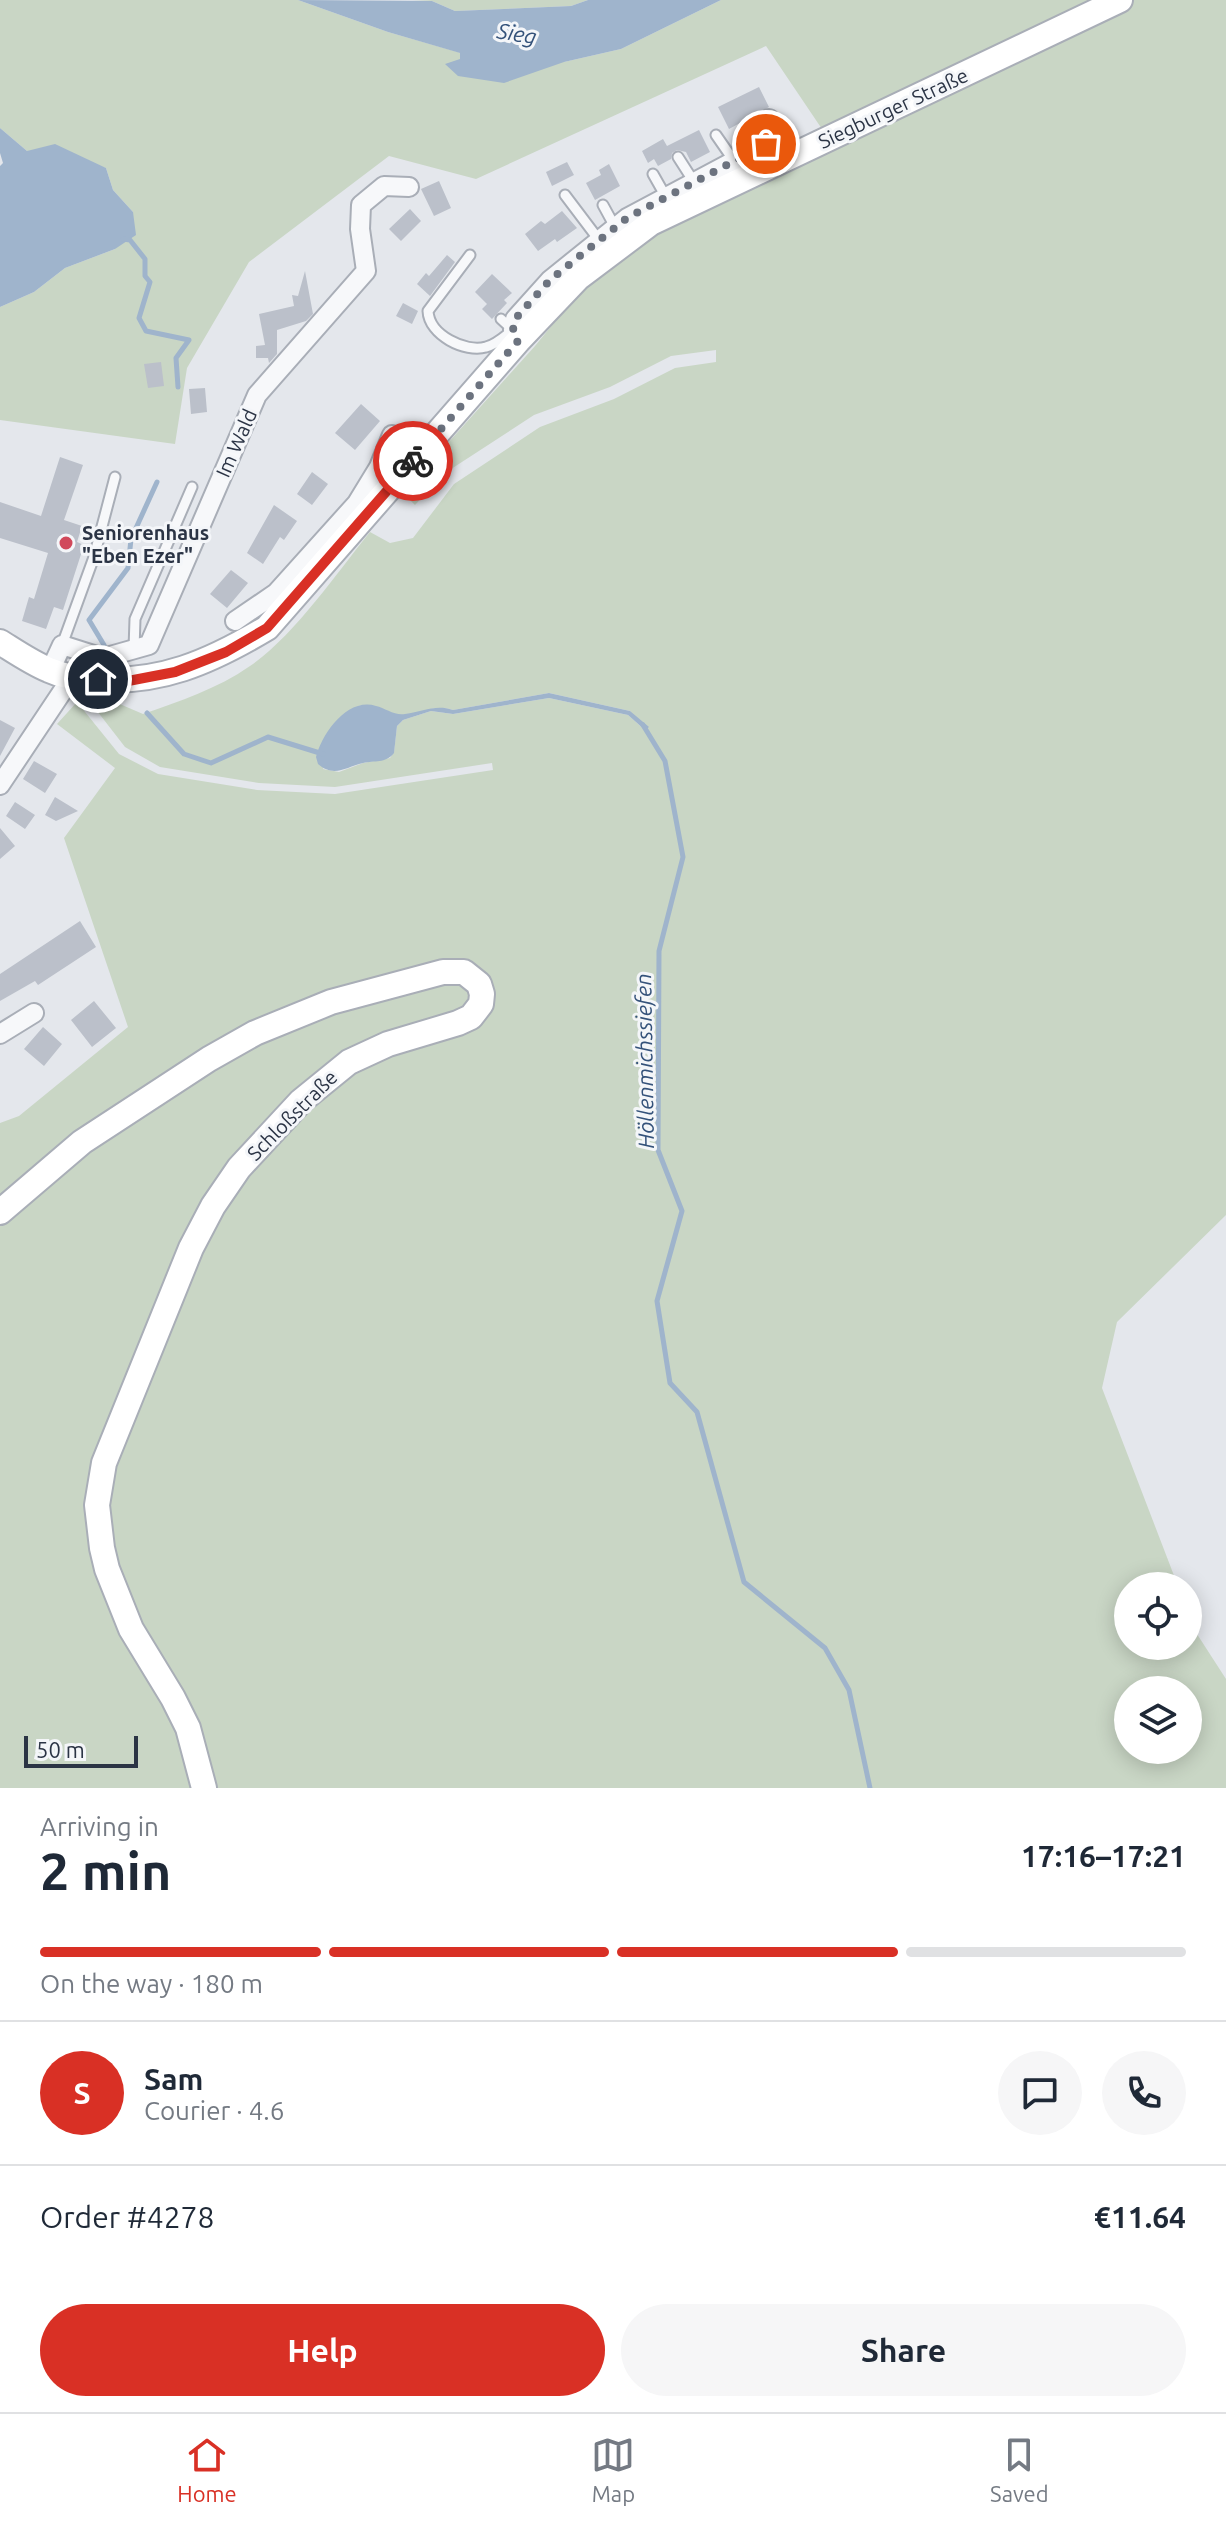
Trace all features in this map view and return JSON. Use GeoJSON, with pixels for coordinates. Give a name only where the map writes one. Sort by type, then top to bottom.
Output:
{"type":"FeatureCollection","features":[{"type":"Feature","properties":{"kind":"main road","name":"Siegburger Straße"},"geometry":{"type":"LineString","coordinates":[[0,642],[61,674],[123,682],[175,672],[226,652],[267,628],[510,330],[651,223],[1120,0]]}},
{"type":"Feature","properties":{"kind":"main road","name":"Schloßstraße"},"geometry":{"type":"LineString","coordinates":[[0,1212],[91,1136],[209,1059],[269,1026],[331,1002],[448,970],[470,974],[479,984],[481,1004],[471,1017],[388,1044],[339,1068],[301,1101],[234,1175],[213,1206],[187,1256],[104,1463],[97,1505],[107,1569],[131,1629],[188,1728],[204,1788]]}},
{"type":"Feature","properties":{"kind":"street"},"geometry":{"type":"LineString","coordinates":[[510,330],[515,319],[550,280],[627,218],[766,144],[771,127],[769,119]]}},
{"type":"Feature","properties":{"kind":"street","name":"Im Wald"},"geometry":{"type":"LineString","coordinates":[[134,649],[149,645],[257,395],[366,271],[360,229],[361,205],[384,186],[409,187]]}},
{"type":"Feature","properties":{"kind":"street"},"geometry":{"type":"LineString","coordinates":[[235,621],[276,593],[366,504],[392,435]]}},
{"type":"Feature","properties":{"kind":"street"},"geometry":{"type":"LineString","coordinates":[[0,785],[6,766],[61,674],[62,645],[103,658],[134,649]]}},
{"type":"Feature","properties":{"kind":"street"},"geometry":{"type":"LineString","coordinates":[[0,1034],[34,1013]]}},
{"type":"Feature","properties":{"kind":"lane"},"geometry":{"type":"LineString","coordinates":[[716,135],[734,161]]}},
{"type":"Feature","properties":{"kind":"lane"},"geometry":{"type":"LineString","coordinates":[[678,157],[694,182]]}},
{"type":"Feature","properties":{"kind":"lane"},"geometry":{"type":"LineString","coordinates":[[653,174],[666,197]]}},
{"type":"Feature","properties":{"kind":"lane"},"geometry":{"type":"LineString","coordinates":[[565,195],[599,240]]}},
{"type":"Feature","properties":{"kind":"lane"},"geometry":{"type":"LineString","coordinates":[[603,205],[615,227]]}},
{"type":"Feature","properties":{"kind":"lane"},"geometry":{"type":"LineString","coordinates":[[470,255],[428,311],[428,318],[440,335],[472,350],[490,347],[510,330]]}},
{"type":"Feature","properties":{"kind":"lane"},"geometry":{"type":"LineString","coordinates":[[62,645],[94,557],[115,477]]}},
{"type":"Feature","properties":{"kind":"lane"},"geometry":{"type":"LineString","coordinates":[[134,649],[135,619],[192,487]]}},
{"type":"Feature","properties":{"kind":"green space"},"geometry":{"type":"Polygon","coordinates":[[[0,0],[298,0],[388,32],[461,53],[461,59],[564,62],[621,49],[721,0],[1226,0],[1226,1215],[1117,1322],[1102,1388],[1173,1572],[1114,1572],[1114,1660],[1202,1660],[1202,1642],[1226,1679],[1226,1788],[0,1788],[0,1123],[19,1116],[128,1027],[64,838],[115,768],[57,724],[77,702],[119,754],[158,774],[257,790],[335,794],[493,770],[492,763],[335,787],[259,783],[160,767],[125,747],[87,698],[108,699],[143,714],[225,681],[250,666],[283,638],[370,532],[390,543],[413,538],[454,484],[540,427],[614,399],[675,368],[716,362],[716,350],[671,356],[610,387],[534,415],[445,473],[415,505],[403,493],[535,346],[636,222],[826,135],[766,46],[476,179],[389,156],[249,262],[187,368],[175,444],[0,420],[0,307],[34,292],[65,268],[115,249],[133,212],[113,190],[106,168],[27,151],[0,128],[0,0]],[[549,693],[453,710],[432,709],[409,715],[358,706],[323,769],[339,772],[390,758],[394,752],[397,726],[403,720],[431,711],[453,714],[549,698],[628,715],[645,730],[630,711],[549,693]]]}},
{"type":"Feature","properties":{"kind":"green space"},"geometry":{"type":"Polygon","coordinates":[[[412,0],[588,0],[571,6],[455,11],[432,1],[412,0]]]}},
{"type":"Feature","properties":{"kind":"water","name":"Sieg"},"geometry":{"type":"Polygon","coordinates":[[[298,0],[432,1],[455,11],[571,6],[588,0],[721,0],[621,49],[564,62],[504,83],[458,76],[445,64],[460,59],[460,53],[388,32],[298,0]]]}},
{"type":"Feature","properties":{"kind":"water"},"geometry":{"type":"Polygon","coordinates":[[[0,128],[27,151],[55,144],[106,168],[113,190],[133,212],[136,235],[115,249],[65,268],[34,292],[0,307],[0,166],[3,163],[0,128]]]}},
{"type":"Feature","properties":{"kind":"water"},"geometry":{"type":"Polygon","coordinates":[[[549,693],[630,711],[649,727],[645,730],[628,715],[549,698],[453,714],[431,711],[403,720],[397,726],[394,753],[387,759],[335,771],[318,764],[316,757],[319,748],[330,728],[355,707],[376,706],[401,714],[435,708],[453,710],[549,693]]]}},
{"type":"Feature","properties":{"kind":"building"},"geometry":{"type":"Polygon","coordinates":[[[759,87],[769,107],[729,129],[718,107],[759,87]]]}},
{"type":"Feature","properties":{"kind":"building"},"geometry":{"type":"Polygon","coordinates":[[[699,130],[710,152],[691,162],[686,152],[677,150],[672,153],[671,159],[658,166],[654,159],[648,163],[642,151],[663,139],[667,146],[699,130]]]}},
{"type":"Feature","properties":{"kind":"building"},"geometry":{"type":"Polygon","coordinates":[[[567,162],[574,175],[552,186],[546,172],[567,162]]]}},
{"type":"Feature","properties":{"kind":"building"},"geometry":{"type":"Polygon","coordinates":[[[609,164],[620,186],[595,200],[586,183],[601,175],[599,170],[609,164]]]}},
{"type":"Feature","properties":{"kind":"building"},"geometry":{"type":"Polygon","coordinates":[[[439,181],[451,208],[434,216],[421,189],[439,181]]]}},
{"type":"Feature","properties":{"kind":"building"},"geometry":{"type":"Polygon","coordinates":[[[410,209],[421,221],[401,241],[389,229],[410,209]]]}},
{"type":"Feature","properties":{"kind":"building"},"geometry":{"type":"Polygon","coordinates":[[[562,211],[577,228],[538,251],[525,234],[541,221],[545,224],[562,211]]]}},
{"type":"Feature","properties":{"kind":"building"},"geometry":{"type":"Polygon","coordinates":[[[447,255],[455,262],[430,296],[417,284],[426,273],[429,276],[447,255]]]}},
{"type":"Feature","properties":{"kind":"building"},"geometry":{"type":"Polygon","coordinates":[[[305,271],[313,314],[306,321],[277,330],[277,354],[269,363],[268,358],[256,358],[256,346],[265,345],[259,314],[294,306],[292,295],[298,296],[305,271]]]}},
{"type":"Feature","properties":{"kind":"building"},"geometry":{"type":"Polygon","coordinates":[[[492,274],[512,293],[492,319],[482,309],[487,304],[475,292],[492,274]]]}},
{"type":"Feature","properties":{"kind":"building"},"geometry":{"type":"Polygon","coordinates":[[[403,303],[418,311],[412,324],[396,316],[403,303]]]}},
{"type":"Feature","properties":{"kind":"building"},"geometry":{"type":"Polygon","coordinates":[[[161,362],[164,386],[148,388],[144,364],[161,362]]]}},
{"type":"Feature","properties":{"kind":"building"},"geometry":{"type":"Polygon","coordinates":[[[205,388],[207,412],[191,414],[189,389],[205,388]]]}},
{"type":"Feature","properties":{"kind":"building"},"geometry":{"type":"Polygon","coordinates":[[[361,404],[380,421],[355,450],[335,433],[361,404]]]}},
{"type":"Feature","properties":{"kind":"building","name":"Seniorenhaus \"Eben Ezer\""},"geometry":{"type":"Polygon","coordinates":[[[60,457],[83,465],[64,520],[82,526],[77,542],[84,545],[63,610],[54,607],[46,629],[22,621],[29,597],[34,599],[48,553],[0,538],[0,502],[41,516],[60,457]]]}},
{"type":"Feature","properties":{"kind":"building"},"geometry":{"type":"Polygon","coordinates":[[[312,472],[328,484],[312,505],[297,494],[312,472]]]}},
{"type":"Feature","properties":{"kind":"building"},"geometry":{"type":"Polygon","coordinates":[[[274,505],[297,521],[284,540],[280,537],[263,564],[247,553],[274,505]]]}},
{"type":"Feature","properties":{"kind":"building"},"geometry":{"type":"Polygon","coordinates":[[[231,570],[248,583],[227,608],[210,594],[231,570]]]}},
{"type":"Feature","properties":{"kind":"building"},"geometry":{"type":"Polygon","coordinates":[[[0,720],[15,728],[0,756],[0,720]]]}},
{"type":"Feature","properties":{"kind":"building"},"geometry":{"type":"Polygon","coordinates":[[[34,761],[57,774],[45,793],[23,779],[34,761]]]}},
{"type":"Feature","properties":{"kind":"building"},"geometry":{"type":"Polygon","coordinates":[[[55,797],[78,811],[56,821],[45,815],[55,797]]]}},
{"type":"Feature","properties":{"kind":"building"},"geometry":{"type":"Polygon","coordinates":[[[15,802],[35,815],[25,829],[6,816],[15,802]]]}},
{"type":"Feature","properties":{"kind":"building"},"geometry":{"type":"Polygon","coordinates":[[[0,828],[15,846],[0,859],[0,828]]]}},
{"type":"Feature","properties":{"kind":"building"},"geometry":{"type":"Polygon","coordinates":[[[80,921],[96,947],[38,985],[35,981],[0,1001],[0,974],[80,921]]]}},
{"type":"Feature","properties":{"kind":"building"},"geometry":{"type":"Polygon","coordinates":[[[94,1001],[116,1028],[92,1047],[71,1020],[94,1001]]]}},
{"type":"Feature","properties":{"kind":"building"},"geometry":{"type":"Polygon","coordinates":[[[43,1027],[62,1044],[44,1066],[24,1049],[43,1027]]]}},
{"type":"Feature","properties":{"kind":"waterway","name":"Höllenmichssiefen"},"geometry":{"type":"LineString","coordinates":[[123,239],[130,240],[145,259],[145,276],[150,282],[139,318],[146,331],[189,340],[176,358],[178,387]]}},
{"type":"Feature","properties":{"kind":"waterway","name":"Höllenmichssiefen"},"geometry":{"type":"LineString","coordinates":[[104,645],[89,620],[128,568],[131,539],[157,482]]}},
{"type":"Feature","properties":{"kind":"waterway","name":"Höllenmichssiefen"},"geometry":{"type":"LineString","coordinates":[[147,713],[184,754],[211,763],[268,737],[323,754]]}},
{"type":"Feature","properties":{"kind":"waterway","name":"Höllenmichssiefen"},"geometry":{"type":"LineString","coordinates":[[643,725],[665,761],[683,857],[659,951],[658,1150],[682,1211],[657,1301],[670,1383],[697,1412],[744,1582],[825,1648],[849,1690],[870,1788]]}},
{"type":"Feature","properties":{"kind":"way so far"},"geometry":{"type":"LineString","coordinates":[[413,461],[518,341],[513,330],[515,319],[550,280],[627,218],[766,144]]}},
{"type":"Feature","properties":{"kind":"place","name":"Seniorenhaus \"Eben Ezer\""},"geometry":{"type":"Point","coordinates":[66,543]}},
{"type":"Feature","properties":{"kind":"route"},"geometry":{"type":"LineString","coordinates":[[98,679],[123,682],[175,672],[226,652],[267,628],[413,461]]}}]}
